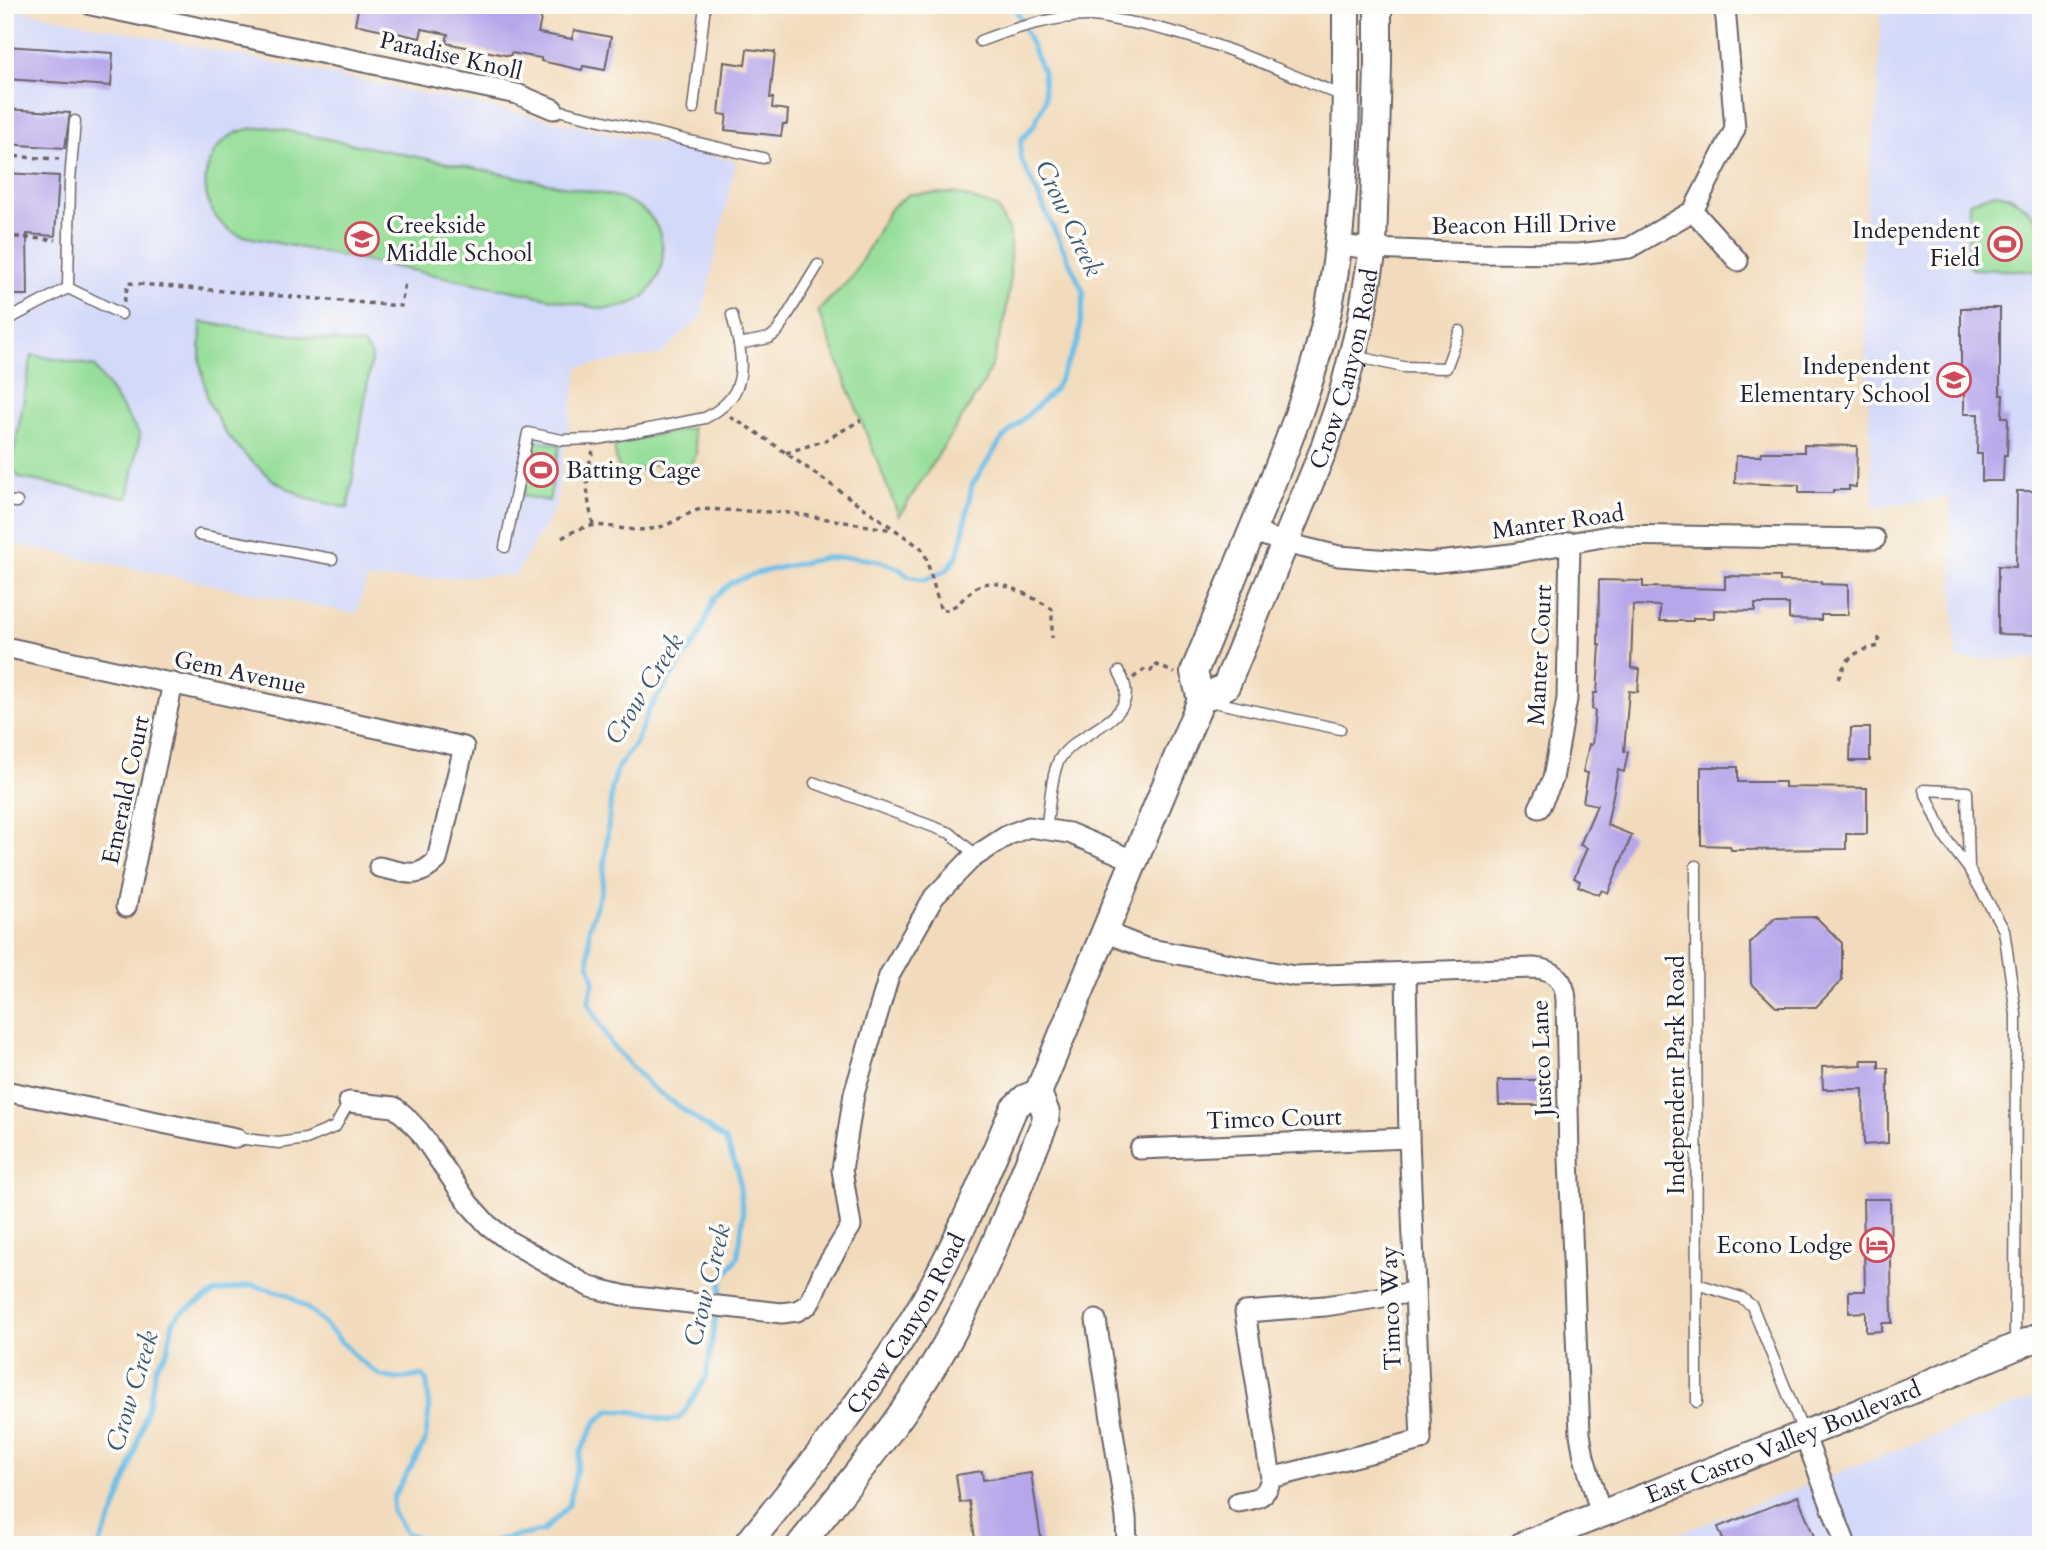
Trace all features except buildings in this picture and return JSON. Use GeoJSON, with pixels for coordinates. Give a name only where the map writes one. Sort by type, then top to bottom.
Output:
{"type":"FeatureCollection","features":[{"type":"Feature","properties":{"kind":"main road","name":"Crow Canyon Road"},"geometry":{"type":"LineString","coordinates":[[800,1545],[919,1388],[954,1329],[994,1244],[1045,1122],[1046,1113],[1038,1094],[1135,861],[1199,691],[1194,673],[1292,436],[1310,381],[1329,306],[1339,245],[1346,138],[1346,5]]}},
{"type":"Feature","properties":{"kind":"main road","name":"Crow Canyon Road"},"geometry":{"type":"LineString","coordinates":[[1199,691],[1226,686],[1326,442],[1353,356],[1373,248],[1378,5]]}},
{"type":"Feature","properties":{"kind":"main road","name":"Crow Canyon Road"},"geometry":{"type":"LineString","coordinates":[[747,1545],[852,1413],[884,1366],[925,1299],[957,1239],[1014,1108],[1025,1098],[1038,1094]]}},
{"type":"Feature","properties":{"kind":"main road","name":"East Castro Valley Boulevard"},"geometry":{"type":"LineString","coordinates":[[1523,1545],[1804,1434],[2041,1336]]}},
{"type":"Feature","properties":{"kind":"street","name":"Paradise Knoll"},"geometry":{"type":"LineString","coordinates":[[91,5],[517,94],[553,109]]}},
{"type":"Feature","properties":{"kind":"street"},"geometry":{"type":"LineString","coordinates":[[1723,5],[1735,130],[1693,211],[1738,261]]}},
{"type":"Feature","properties":{"kind":"street","name":"Beacon Hill Drive"},"geometry":{"type":"LineString","coordinates":[[1339,245],[1475,253],[1578,254],[1629,248],[1693,211]]}},
{"type":"Feature","properties":{"kind":"street","name":"Manter Road"},"geometry":{"type":"LineString","coordinates":[[1252,531],[1285,543],[1339,556],[1429,563],[1511,554],[1613,535],[1875,539]]}},
{"type":"Feature","properties":{"kind":"street","name":"Manter Court"},"geometry":{"type":"LineString","coordinates":[[1539,808],[1553,779],[1567,699],[1570,542]]}},
{"type":"Feature","properties":{"kind":"street","name":"Gem Avenue"},"geometry":{"type":"LineString","coordinates":[[5,647],[464,747],[436,860],[426,871],[412,874],[379,867]]}},
{"type":"Feature","properties":{"kind":"street","name":"Emerald Court"},"geometry":{"type":"LineString","coordinates":[[126,907],[173,683]]}},
{"type":"Feature","properties":{"kind":"street"},"geometry":{"type":"LineString","coordinates":[[349,1102],[394,1107],[419,1131],[478,1215],[509,1241],[600,1290],[626,1296],[769,1312],[797,1311],[809,1304],[823,1272],[851,1226],[842,1170],[853,1094],[889,976],[934,897],[976,856],[1008,835],[1029,827],[1069,833],[1135,861]]}},
{"type":"Feature","properties":{"kind":"street","name":"Justco Lane"},"geometry":{"type":"LineString","coordinates":[[1105,932],[1145,948],[1283,975],[1540,968],[1557,976],[1564,986],[1580,1434],[1601,1514]]}},
{"type":"Feature","properties":{"kind":"street","name":"Timco Way"},"geometry":{"type":"LineString","coordinates":[[1238,1502],[1261,1497],[1268,1489],[1271,1478],[1421,1440],[1409,1138],[1406,973]]}},
{"type":"Feature","properties":{"kind":"street"},"geometry":{"type":"LineString","coordinates":[[5,1091],[236,1138]]}},
{"type":"Feature","properties":{"kind":"street","name":"Timco Court"},"geometry":{"type":"LineString","coordinates":[[1140,1149],[1409,1138]]}},
{"type":"Feature","properties":{"kind":"street"},"geometry":{"type":"LineString","coordinates":[[1271,1478],[1245,1312],[1325,1306],[1415,1292]]}},
{"type":"Feature","properties":{"kind":"street"},"geometry":{"type":"LineString","coordinates":[[1096,1320],[1126,1517],[1127,1545]]}},
{"type":"Feature","properties":{"kind":"street"},"geometry":{"type":"LineString","coordinates":[[1804,1434],[1846,1545]]}},
{"type":"Feature","properties":{"kind":"lane"},"geometry":{"type":"LineString","coordinates":[[693,109],[705,5]]}},
{"type":"Feature","properties":{"kind":"lane"},"geometry":{"type":"LineString","coordinates":[[980,41],[1046,21],[1089,16],[1152,25],[1224,47],[1346,97]]}},
{"type":"Feature","properties":{"kind":"lane"},"geometry":{"type":"LineString","coordinates":[[553,109],[763,158]]}},
{"type":"Feature","properties":{"kind":"lane"},"geometry":{"type":"LineString","coordinates":[[68,288],[70,181],[75,121]]}},
{"type":"Feature","properties":{"kind":"lane"},"geometry":{"type":"LineString","coordinates":[[740,344],[769,338],[777,332],[817,265]]}},
{"type":"Feature","properties":{"kind":"lane"},"geometry":{"type":"LineString","coordinates":[[68,288],[121,314]]}},
{"type":"Feature","properties":{"kind":"lane"},"geometry":{"type":"LineString","coordinates":[[5,321],[68,288]]}},
{"type":"Feature","properties":{"kind":"lane"},"geometry":{"type":"LineString","coordinates":[[505,547],[528,433],[562,440],[598,439],[690,422],[719,411],[733,395],[742,375],[740,344],[732,315]]}},
{"type":"Feature","properties":{"kind":"lane"},"geometry":{"type":"LineString","coordinates":[[1353,356],[1403,367],[1446,368],[1460,331]]}},
{"type":"Feature","properties":{"kind":"lane"},"geometry":{"type":"LineString","coordinates":[[5,501],[17,502]]}},
{"type":"Feature","properties":{"kind":"lane"},"geometry":{"type":"LineString","coordinates":[[199,535],[332,559]]}},
{"type":"Feature","properties":{"kind":"lane"},"geometry":{"type":"LineString","coordinates":[[1046,830],[1059,761],[1068,750],[1120,711],[1126,699],[1126,684],[1119,672]]}},
{"type":"Feature","properties":{"kind":"lane"},"geometry":{"type":"LineString","coordinates":[[1199,691],[1340,729]]}},
{"type":"Feature","properties":{"kind":"lane"},"geometry":{"type":"LineString","coordinates":[[815,783],[950,834],[976,856]]}},
{"type":"Feature","properties":{"kind":"lane"},"geometry":{"type":"LineString","coordinates":[[1969,869],[1967,792],[1924,790],[1946,839],[1969,869],[2004,930],[2016,1014],[2015,1347]]}},
{"type":"Feature","properties":{"kind":"lane","name":"Independent Park Road"},"geometry":{"type":"LineString","coordinates":[[1696,866],[1697,1402]]}},
{"type":"Feature","properties":{"kind":"lane"},"geometry":{"type":"LineString","coordinates":[[236,1138],[279,1143],[306,1139],[335,1127],[349,1102]]}},
{"type":"Feature","properties":{"kind":"lane"},"geometry":{"type":"LineString","coordinates":[[1697,1284],[1742,1298],[1752,1306],[1804,1434]]}},
{"type":"Feature","properties":{"kind":"path"},"geometry":{"type":"LineString","coordinates":[[5,156],[61,159]]}},
{"type":"Feature","properties":{"kind":"path"},"geometry":{"type":"LineString","coordinates":[[5,236],[70,240]]}},
{"type":"Feature","properties":{"kind":"path"},"geometry":{"type":"LineString","coordinates":[[121,314],[128,283],[401,306],[405,282]]}},
{"type":"Feature","properties":{"kind":"path"},"geometry":{"type":"LineString","coordinates":[[719,411],[786,453],[921,548],[942,611],[951,609],[979,585],[996,583],[1032,596],[1052,609],[1052,638]]}},
{"type":"Feature","properties":{"kind":"path"},"geometry":{"type":"LineString","coordinates":[[786,453],[826,440],[862,420]]}},
{"type":"Feature","properties":{"kind":"path"},"geometry":{"type":"LineString","coordinates":[[593,524],[587,482],[598,439]]}},
{"type":"Feature","properties":{"kind":"path"},"geometry":{"type":"LineString","coordinates":[[562,538],[571,531],[593,524],[653,529],[667,526],[701,509],[791,513],[895,530]]}},
{"type":"Feature","properties":{"kind":"path"},"geometry":{"type":"LineString","coordinates":[[1838,679],[1856,652],[1880,646],[1879,636]]}},
{"type":"Feature","properties":{"kind":"path"},"geometry":{"type":"LineString","coordinates":[[1126,684],[1144,669],[1151,671],[1154,664],[1199,691]]}},
{"type":"Feature","properties":{"kind":"shaded area","name":"Independent Elementary School"},"geometry":{"type":"Polygon","coordinates":[[[1881,5],[2041,5],[2041,659],[1956,660],[1950,497],[1874,508],[1861,263],[1878,91],[1881,5]]]}},
{"type":"Feature","properties":{"kind":"shaded area","name":"Creekside Middle School"},"geometry":{"type":"Polygon","coordinates":[[[5,7],[736,161],[702,316],[661,354],[578,367],[555,509],[515,575],[367,580],[356,614],[5,542],[5,7]]]}},
{"type":"Feature","properties":{"kind":"shaded area"},"geometry":{"type":"Polygon","coordinates":[[[2041,1395],[2041,1545],[1648,1545],[2041,1395]]]}},
{"type":"Feature","properties":{"kind":"green space"},"geometry":{"type":"Polygon","coordinates":[[[268,127],[622,199],[643,210],[655,223],[662,246],[660,270],[648,292],[639,300],[625,306],[602,309],[238,235],[226,228],[212,211],[206,174],[216,150],[225,140],[247,129],[268,127]]]}},
{"type":"Feature","properties":{"kind":"green space"},"geometry":{"type":"Polygon","coordinates":[[[954,193],[997,207],[1010,234],[1010,281],[1005,319],[984,383],[899,516],[818,311],[853,276],[890,209],[909,194],[954,193]]]}},
{"type":"Feature","properties":{"kind":"green space","name":"Independent Field"},"geometry":{"type":"Polygon","coordinates":[[[1995,193],[2016,201],[2029,211],[2039,224],[2042,246],[2036,271],[1973,269],[1968,264],[1969,202],[1995,193]]]}},
{"type":"Feature","properties":{"kind":"green space"},"geometry":{"type":"Polygon","coordinates":[[[201,322],[363,345],[372,355],[348,508],[308,499],[274,481],[226,434],[208,401],[200,362],[201,322]]]}},
{"type":"Feature","properties":{"kind":"green space"},"geometry":{"type":"Polygon","coordinates":[[[32,355],[94,366],[140,435],[128,498],[20,478],[11,468],[32,355]]]}},
{"type":"Feature","properties":{"kind":"green space"},"geometry":{"type":"Polygon","coordinates":[[[692,428],[697,454],[683,475],[667,478],[664,468],[654,465],[630,476],[621,471],[614,443],[692,428]]]}},
{"type":"Feature","properties":{"kind":"green space","name":"Batting Cage"},"geometry":{"type":"Polygon","coordinates":[[[533,440],[560,445],[549,501],[523,496],[533,440]]]}},
{"type":"Feature","properties":{"kind":"waterway","name":"Crow Creek"},"geometry":{"type":"LineString","coordinates":[[719,1302],[722,1280],[738,1257],[743,1215],[738,1171],[725,1140],[649,1085],[611,1044],[588,1003],[594,980],[589,964],[589,929],[602,888],[612,787],[618,767],[636,742],[649,709],[700,635],[714,598],[731,583],[757,573],[824,558],[850,557],[879,561],[898,568],[908,576],[925,580],[947,570],[957,556],[962,540],[972,485],[1002,439],[1055,389],[1078,341],[1084,293],[1020,157],[1021,140],[1034,125],[1045,101],[1043,72],[1014,5]]}},
{"type":"Feature","properties":{"kind":"waterway","name":"Crow Creek"},"geometry":{"type":"LineString","coordinates":[[99,1545],[130,1468],[156,1367],[168,1350],[173,1322],[180,1313],[216,1292],[252,1285],[286,1294],[315,1314],[358,1359],[381,1376],[396,1379],[422,1376],[427,1382],[429,1410],[425,1442],[394,1496],[392,1511],[406,1533],[440,1545]]}},
{"type":"Feature","properties":{"kind":"waterway","name":"Crow Creek"},"geometry":{"type":"LineString","coordinates":[[488,1545],[497,1540],[543,1531],[569,1505],[580,1453],[596,1422],[610,1410],[635,1412],[668,1421],[678,1419],[706,1377],[717,1311]]}},
{"type":"Feature","properties":{"kind":"place","name":"Creekside Middle School"},"geometry":{"type":"Point","coordinates":[362,239]}},
{"type":"Feature","properties":{"kind":"place","name":"Independent Field"},"geometry":{"type":"Point","coordinates":[2005,244]}},
{"type":"Feature","properties":{"kind":"place","name":"Independent Elementary School"},"geometry":{"type":"Point","coordinates":[1954,380]}},
{"type":"Feature","properties":{"kind":"place","name":"Batting Cage"},"geometry":{"type":"Point","coordinates":[541,470]}},
{"type":"Feature","properties":{"kind":"place","name":"Econo Lodge"},"geometry":{"type":"Point","coordinates":[1877,1245]}}]}
